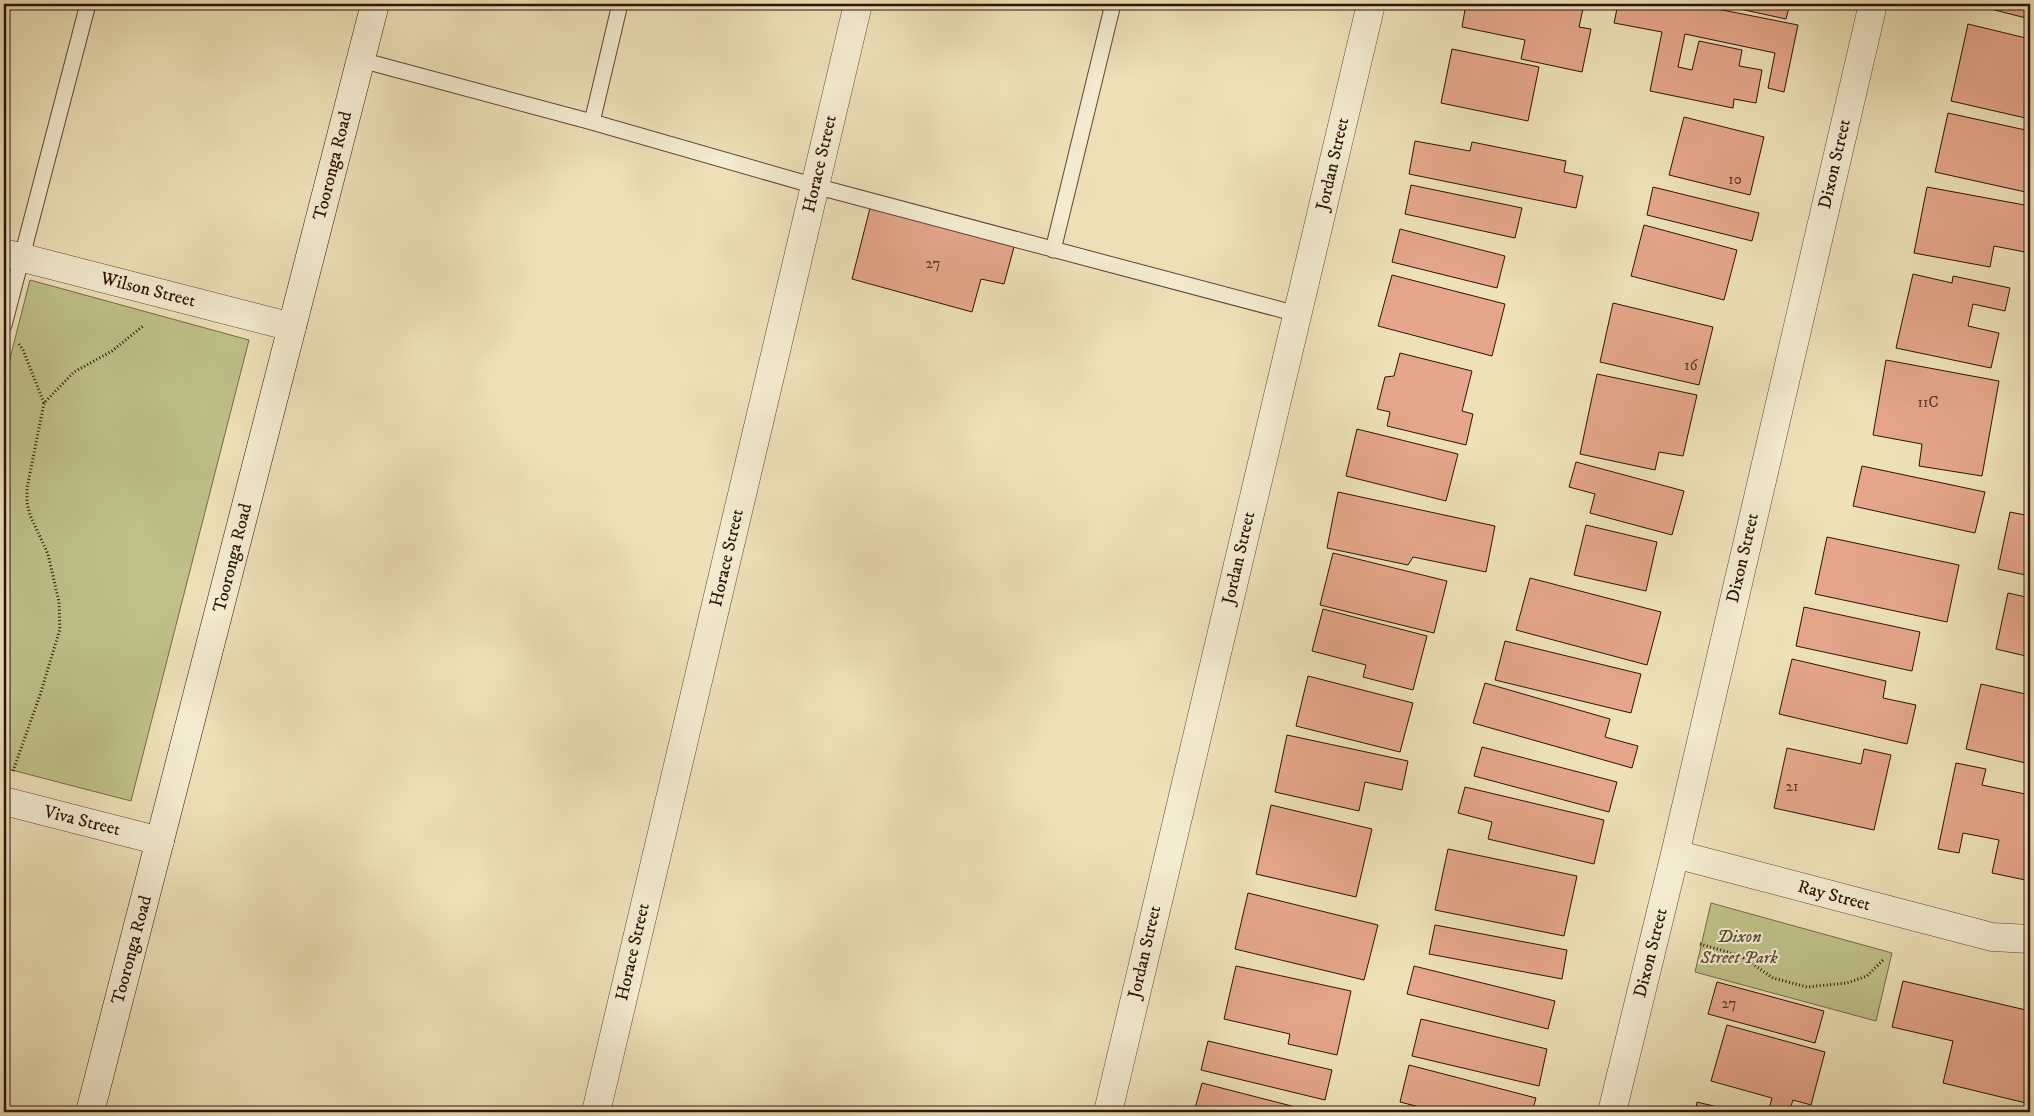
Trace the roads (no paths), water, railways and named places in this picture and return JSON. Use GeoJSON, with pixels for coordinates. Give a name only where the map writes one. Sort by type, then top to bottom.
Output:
{"type":"FeatureCollection","features":[{"type":"Feature","properties":{"kind":"street","name":"Tooronga Road"},"geometry":{"type":"LineString","coordinates":[[90,1112],[375,4]]}},
{"type":"Feature","properties":{"kind":"street","name":"Horace Street"},"geometry":{"type":"LineString","coordinates":[[596,1112],[858,4]]}},
{"type":"Feature","properties":{"kind":"street","name":"Jordan Street"},"geometry":{"type":"LineString","coordinates":[[1108,1112],[1371,4]]}},
{"type":"Feature","properties":{"kind":"street","name":"Dixon Street"},"geometry":{"type":"LineString","coordinates":[[1612,1112],[1675,854],[1873,4]]}},
{"type":"Feature","properties":{"kind":"street","name":"Wilson Street"},"geometry":{"type":"LineString","coordinates":[[13,255],[292,327]]}},
{"type":"Feature","properties":{"kind":"street","name":"Viva Street"},"geometry":{"type":"LineString","coordinates":[[4,801],[160,841]]}},
{"type":"Feature","properties":{"kind":"street","name":"Ray Street"},"geometry":{"type":"LineString","coordinates":[[1675,854],[1992,937],[2030,939]]}},
{"type":"Feature","properties":{"kind":"street","name":"Ray Street"},"geometry":{"type":"LineString","coordinates":[[1992,937],[2030,960]]}},
{"type":"Feature","properties":{"kind":"lane"},"geometry":{"type":"LineString","coordinates":[[4,324],[13,255],[88,4]]}},
{"type":"Feature","properties":{"kind":"lane"},"geometry":{"type":"LineString","coordinates":[[592,122],[620,4]]}},
{"type":"Feature","properties":{"kind":"lane"},"geometry":{"type":"LineString","coordinates":[[1053,250],[1113,4]]}},
{"type":"Feature","properties":{"kind":"lane"},"geometry":{"type":"LineString","coordinates":[[361,60],[592,122],[815,186],[1297,314]]}},
{"type":"Feature","properties":{"kind":"park label","name":"Dixon Street Park"},"geometry":{"type":"Point","coordinates":[1739,948]}}]}
